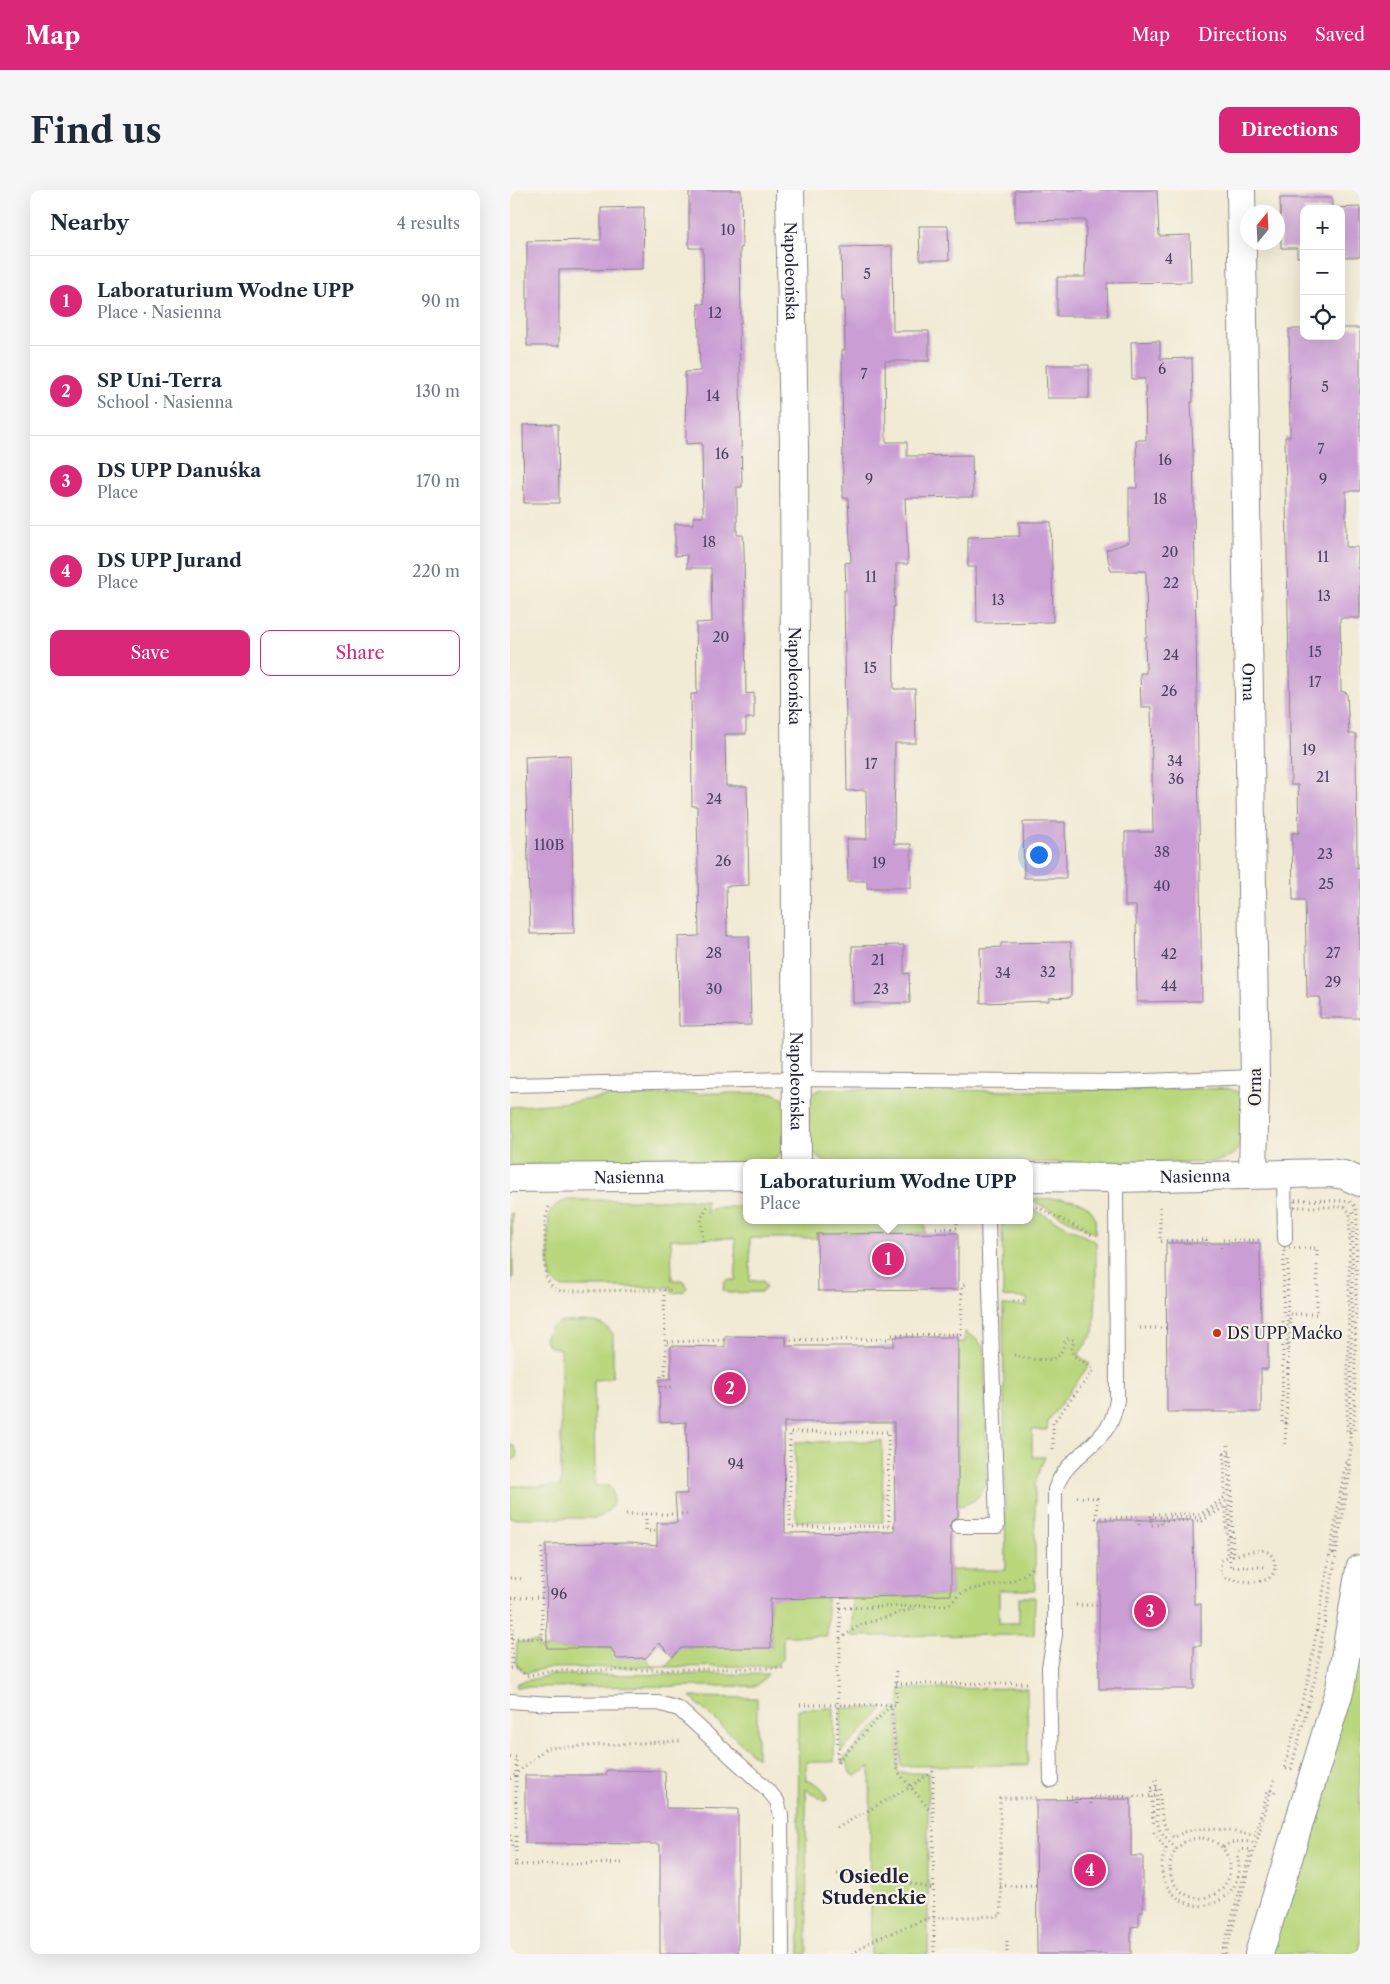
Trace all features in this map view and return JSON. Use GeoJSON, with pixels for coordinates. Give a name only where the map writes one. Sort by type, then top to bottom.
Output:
{"type":"FeatureCollection","features":[{"type":"Feature","properties":{"kind":"street","name":"Napoleońska"},"geometry":{"type":"LineString","coordinates":[[790,190],[794,457],[798,1159]]}},
{"type":"Feature","properties":{"kind":"street","name":"Orna"},"geometry":{"type":"LineString","coordinates":[[1241,190],[1255,1077],[1254,1174]]}},
{"type":"Feature","properties":{"kind":"street","name":"Nasienna"},"geometry":{"type":"LineString","coordinates":[[1033,1177],[1116,1178],[1330,1173],[1360,1182]]}},
{"type":"Feature","properties":{"kind":"street","name":"Nasienna"},"geometry":{"type":"LineString","coordinates":[[510,1178],[743,1176]]}},
{"type":"Feature","properties":{"kind":"street"},"geometry":{"type":"LineString","coordinates":[[1259,1954],[1340,1688],[1360,1569]]}},
{"type":"Feature","properties":{"kind":"lane"},"geometry":{"type":"LineString","coordinates":[[510,1085],[797,1079],[1118,1082],[1255,1077]]}},
{"type":"Feature","properties":{"kind":"lane"},"geometry":{"type":"LineString","coordinates":[[1284,1174],[1290,1203],[1286,1243]]}},
{"type":"Feature","properties":{"kind":"lane"},"geometry":{"type":"LineString","coordinates":[[1051,1780],[1050,1667],[1055,1635],[1056,1497],[1058,1481],[1064,1471],[1105,1431],[1113,1417],[1117,1392],[1116,1178]]}},
{"type":"Feature","properties":{"kind":"lane"},"geometry":{"type":"LineString","coordinates":[[958,1526],[997,1526],[988,1224]]}},
{"type":"Feature","properties":{"kind":"lane"},"geometry":{"type":"LineString","coordinates":[[510,1701],[551,1704],[658,1703],[679,1709],[768,1790],[777,1801],[781,1815],[782,1954]]}},
{"type":"Feature","properties":{"kind":"path"},"geometry":{"type":"LineString","coordinates":[[1159,1176],[1160,1241],[1206,1240],[1206,1248]]}},
{"type":"Feature","properties":{"kind":"path"},"geometry":{"type":"LineString","coordinates":[[703,1241],[702,1215],[712,1200]]}},
{"type":"Feature","properties":{"kind":"path"},"geometry":{"type":"LineString","coordinates":[[1295,1200],[1345,1200],[1355,1206],[1357,1213],[1354,1430],[1350,1431],[1347,1432],[1350,1213],[1344,1207],[1295,1207],[1290,1203],[1295,1200]]}},
{"type":"Feature","properties":{"kind":"path"},"geometry":{"type":"LineString","coordinates":[[552,1204],[547,1212],[545,1221],[546,1277],[552,1286],[562,1291],[672,1290]]}},
{"type":"Feature","properties":{"kind":"path"},"geometry":{"type":"LineString","coordinates":[[1033,1206],[1116,1248]]}},
{"type":"Feature","properties":{"kind":"path"},"geometry":{"type":"LineString","coordinates":[[936,1233],[936,1228],[957,1228],[957,1224]]}},
{"type":"Feature","properties":{"kind":"path"},"geometry":{"type":"LineString","coordinates":[[1221,1248],[1221,1240],[1286,1243],[1317,1248],[1317,1314],[1290,1314],[1285,1444]]}},
{"type":"Feature","properties":{"kind":"path"},"geometry":{"type":"LineString","coordinates":[[1286,1243],[1284,1248],[1282,1423],[1286,1423]]}},
{"type":"Feature","properties":{"kind":"path"},"geometry":{"type":"LineString","coordinates":[[961,1340],[962,1286]]}},
{"type":"Feature","properties":{"kind":"path"},"geometry":{"type":"LineString","coordinates":[[664,1290],[665,1375],[661,1376],[661,1388],[671,1388]]}},
{"type":"Feature","properties":{"kind":"path"},"geometry":{"type":"LineString","coordinates":[[786,1340],[890,1339],[890,1335],[961,1334]]}},
{"type":"Feature","properties":{"kind":"path"},"geometry":{"type":"LineString","coordinates":[[992,1342],[1016,1356],[1028,1359],[1052,1359],[1058,1355],[1065,1340],[1069,1338],[1074,1340],[1071,1351],[1074,1356],[1094,1369]]}},
{"type":"Feature","properties":{"kind":"path"},"geometry":{"type":"LineString","coordinates":[[665,1344],[668,1341],[725,1340]]}},
{"type":"Feature","properties":{"kind":"path"},"geometry":{"type":"LineString","coordinates":[[1350,1431],[1350,1443]]}},
{"type":"Feature","properties":{"kind":"path"},"geometry":{"type":"LineString","coordinates":[[889,1526],[888,1432],[790,1432],[790,1527],[895,1526]]}},
{"type":"Feature","properties":{"kind":"path"},"geometry":{"type":"LineString","coordinates":[[1228,1445],[1230,1568],[1268,1567]]}},
{"type":"Feature","properties":{"kind":"path"},"geometry":{"type":"LineString","coordinates":[[1152,1525],[1151,1514],[1201,1514],[1225,1497],[1224,1453],[1228,1453]]}},
{"type":"Feature","properties":{"kind":"path"},"geometry":{"type":"LineString","coordinates":[[1152,1525],[1161,1525],[1161,1520],[1202,1521],[1226,1506],[1227,1557],[1221,1561],[1220,1571],[1226,1578],[1258,1581],[1272,1576],[1276,1567],[1275,1562],[1273,1557],[1265,1551],[1260,1550],[1233,1556],[1231,1453],[1228,1453]]}},
{"type":"Feature","properties":{"kind":"path"},"geometry":{"type":"LineString","coordinates":[[1056,1497],[1096,1498],[1096,1518],[1139,1517],[1138,1525]]}},
{"type":"Feature","properties":{"kind":"path"},"geometry":{"type":"LineString","coordinates":[[1152,1525],[1152,1517],[1200,1518],[1229,1500]]}},
{"type":"Feature","properties":{"kind":"path"},"geometry":{"type":"LineString","coordinates":[[626,1514],[687,1514]]}},
{"type":"Feature","properties":{"kind":"path"},"geometry":{"type":"LineString","coordinates":[[646,1514],[646,1531],[657,1531]]}},
{"type":"Feature","properties":{"kind":"path"},"geometry":{"type":"LineString","coordinates":[[511,1637],[542,1639],[544,1597],[542,1547]]}},
{"type":"Feature","properties":{"kind":"path"},"geometry":{"type":"LineString","coordinates":[[840,1608],[923,1607],[951,1604],[963,1593],[1015,1579],[1029,1570],[1035,1563]]}},
{"type":"Feature","properties":{"kind":"path"},"geometry":{"type":"LineString","coordinates":[[510,1578],[525,1578]]}},
{"type":"Feature","properties":{"kind":"path"},"geometry":{"type":"LineString","coordinates":[[544,1597],[511,1598],[511,1668],[517,1668],[527,1676],[548,1671],[783,1668]]}},
{"type":"Feature","properties":{"kind":"path"},"geometry":{"type":"LineString","coordinates":[[838,1767],[837,1705],[840,1597]]}},
{"type":"Feature","properties":{"kind":"path"},"geometry":{"type":"LineString","coordinates":[[840,1639],[860,1625],[900,1612],[923,1607]]}},
{"type":"Feature","properties":{"kind":"path"},"geometry":{"type":"LineString","coordinates":[[838,1760],[892,1704],[896,1704],[896,1668]]}},
{"type":"Feature","properties":{"kind":"path"},"geometry":{"type":"LineString","coordinates":[[896,1684],[1050,1682]]}},
{"type":"Feature","properties":{"kind":"path"},"geometry":{"type":"LineString","coordinates":[[800,1706],[892,1704]]}},
{"type":"Feature","properties":{"kind":"path"},"geometry":{"type":"LineString","coordinates":[[892,1704],[897,1768],[933,1814]]}},
{"type":"Feature","properties":{"kind":"path"},"geometry":{"type":"LineString","coordinates":[[510,1780],[546,1748],[685,1741],[701,1729]]}},
{"type":"Feature","properties":{"kind":"path"},"geometry":{"type":"LineString","coordinates":[[510,1757],[516,1757],[516,1865]]}},
{"type":"Feature","properties":{"kind":"path"},"geometry":{"type":"LineString","coordinates":[[837,1828],[910,1787],[933,1771],[934,1954]]}},
{"type":"Feature","properties":{"kind":"path"},"geometry":{"type":"LineString","coordinates":[[1156,1780],[1157,1822],[1160,1831],[1176,1849]]}},
{"type":"Feature","properties":{"kind":"path"},"geometry":{"type":"LineString","coordinates":[[1224,1954],[1274,1780]]}},
{"type":"Feature","properties":{"kind":"path"},"geometry":{"type":"LineString","coordinates":[[1224,1954],[1251,1850],[1243,1850],[1238,1855],[1240,1868],[1237,1880],[1231,1891],[1221,1900],[1209,1905],[1196,1905],[1184,1902],[1173,1894],[1165,1884],[1162,1858],[1166,1849],[1154,1832],[1151,1788],[1160,1788],[1163,1823],[1167,1831],[1174,1838],[1187,1831],[1199,1828],[1255,1835],[1268,1790],[1271,1790]]}},
{"type":"Feature","properties":{"kind":"path"},"geometry":{"type":"LineString","coordinates":[[1230,1954],[1275,1791],[1271,1790]]}},
{"type":"Feature","properties":{"kind":"path"},"geometry":{"type":"LineString","coordinates":[[1091,1804],[1090,1797],[1156,1796]]}},
{"type":"Feature","properties":{"kind":"path"},"geometry":{"type":"LineString","coordinates":[[852,1954],[871,1941],[934,1917],[1000,1916],[1000,1798]]}},
{"type":"Feature","properties":{"kind":"path"},"geometry":{"type":"LineString","coordinates":[[510,1835],[516,1855]]}},
{"type":"Feature","properties":{"kind":"path"},"geometry":{"type":"LineString","coordinates":[[1199,1838],[1214,1841],[1223,1847],[1228,1856],[1230,1866],[1229,1877],[1224,1886],[1208,1897],[1198,1898],[1189,1896],[1181,1891],[1170,1876],[1171,1857],[1176,1849],[1184,1842],[1199,1838]]}},
{"type":"Feature","properties":{"kind":"path"},"geometry":{"type":"LineString","coordinates":[[1223,1847],[1242,1841],[1256,1844]]}},
{"type":"Feature","properties":{"kind":"path"},"geometry":{"type":"LineString","coordinates":[[510,1865],[622,1864]]}},
{"type":"Feature","properties":{"kind":"path"},"geometry":{"type":"LineString","coordinates":[[838,1874],[870,1873],[933,1889]]}},
{"type":"Feature","properties":{"kind":"path"},"geometry":{"type":"LineString","coordinates":[[1000,1886],[1036,1885]]}},
{"type":"Feature","properties":{"kind":"path"},"geometry":{"type":"LineString","coordinates":[[1007,1936],[1007,1954]]}},
{"type":"Feature","properties":{"kind":"green space"},"geometry":{"type":"Polygon","coordinates":[[[821,1089],[1026,1091],[1231,1089],[1241,1094],[1242,1127],[1240,1144],[1236,1152],[1229,1157],[1200,1163],[1033,1162],[1033,1159],[821,1159],[810,1149],[808,1095],[821,1089]]]}},
{"type":"Feature","properties":{"kind":"green space"},"geometry":{"type":"Polygon","coordinates":[[[774,1093],[783,1098],[786,1104],[785,1147],[775,1159],[743,1159],[743,1163],[510,1165],[510,1107],[573,1102],[609,1096],[774,1093]]]}},
{"type":"Feature","properties":{"kind":"green space"},"geometry":{"type":"Polygon","coordinates":[[[1033,1199],[1076,1201],[1084,1205],[1091,1210],[1095,1218],[1095,1234],[1033,1201],[1033,1199]]]}},
{"type":"Feature","properties":{"kind":"green space"},"geometry":{"type":"Polygon","coordinates":[[[569,1200],[706,1200],[706,1213],[714,1207],[743,1207],[743,1224],[925,1224],[925,1233],[817,1234],[817,1238],[750,1238],[750,1281],[763,1281],[766,1287],[762,1292],[728,1293],[723,1290],[724,1283],[727,1280],[736,1280],[735,1238],[671,1239],[672,1280],[682,1280],[686,1283],[687,1288],[683,1292],[672,1293],[671,1287],[562,1287],[557,1285],[552,1279],[548,1245],[550,1213],[560,1203],[569,1200]]]}},
{"type":"Feature","properties":{"kind":"green space"},"geometry":{"type":"Polygon","coordinates":[[[1033,1209],[1096,1242],[1094,1332],[1078,1355],[1090,1364],[1048,1421],[1047,1430],[1032,1430],[1032,1457],[1045,1457],[1035,1485],[1035,1590],[999,1590],[999,1623],[1019,1623],[1019,1597],[1035,1597],[1034,1635],[852,1636],[852,1597],[951,1595],[951,1570],[1006,1570],[1003,1305],[1027,1306],[1027,1298],[1003,1297],[1002,1224],[1033,1224],[1033,1209]]]}},
{"type":"Feature","properties":{"kind":"green space"},"geometry":{"type":"Polygon","coordinates":[[[510,1213],[512,1213],[513,1277],[510,1285],[510,1213]]]}},
{"type":"Feature","properties":{"kind":"green space"},"geometry":{"type":"Polygon","coordinates":[[[583,1321],[596,1323],[602,1325],[613,1334],[613,1376],[607,1379],[594,1380],[595,1486],[609,1486],[612,1491],[613,1501],[605,1513],[596,1518],[510,1518],[510,1486],[561,1486],[561,1349],[548,1346],[545,1339],[550,1328],[561,1322],[583,1321]]]}},
{"type":"Feature","properties":{"kind":"green space"},"geometry":{"type":"Polygon","coordinates":[[[965,1332],[975,1338],[984,1348],[987,1483],[976,1499],[958,1506],[958,1342],[965,1342],[965,1332]]]}},
{"type":"Feature","properties":{"kind":"green space"},"geometry":{"type":"Polygon","coordinates":[[[882,1441],[883,1522],[796,1521],[795,1442],[882,1441]]]}},
{"type":"Feature","properties":{"kind":"green space"},"geometry":{"type":"Polygon","coordinates":[[[510,1445],[514,1446],[517,1452],[516,1458],[510,1462],[510,1445]]]}},
{"type":"Feature","properties":{"kind":"green space"},"geometry":{"type":"Polygon","coordinates":[[[770,1591],[827,1597],[827,1636],[783,1636],[783,1659],[775,1666],[547,1668],[526,1673],[516,1665],[517,1642],[538,1642],[538,1648],[612,1648],[646,1658],[651,1666],[668,1666],[679,1648],[771,1647],[770,1591]]]}},
{"type":"Feature","properties":{"kind":"green space"},"geometry":{"type":"Polygon","coordinates":[[[1360,1591],[1360,1954],[1260,1954],[1360,1591]]]}},
{"type":"Feature","properties":{"kind":"green space"},"geometry":{"type":"Polygon","coordinates":[[[768,1674],[757,1686],[516,1687],[517,1683],[551,1675],[768,1674]]]}},
{"type":"Feature","properties":{"kind":"green space"},"geometry":{"type":"Polygon","coordinates":[[[1027,1688],[1028,1765],[901,1766],[900,1689],[1027,1688]]]}},
{"type":"Feature","properties":{"kind":"green space"},"geometry":{"type":"Polygon","coordinates":[[[690,1697],[757,1698],[757,1758],[690,1697]]]}},
{"type":"Feature","properties":{"kind":"green space"},"geometry":{"type":"Polygon","coordinates":[[[834,1708],[834,1762],[806,1762],[806,1781],[820,1787],[825,1793],[827,1800],[824,1801],[806,1789],[807,1954],[800,1954],[798,1709],[834,1708]]]}},
{"type":"Feature","properties":{"kind":"green space"},"geometry":{"type":"Polygon","coordinates":[[[841,1708],[884,1708],[841,1752],[841,1708]]]}},
{"type":"Feature","properties":{"kind":"green space"},"geometry":{"type":"Polygon","coordinates":[[[893,1708],[898,1708],[898,1773],[928,1773],[928,1954],[871,1954],[870,1767],[856,1776],[850,1773],[847,1762],[841,1762],[893,1708]]]}},
{"type":"Feature","properties":{"kind":"building"},"geometry":{"type":"Polygon","coordinates":[[[689,190],[741,190],[741,323],[739,324],[742,487],[737,487],[737,535],[743,535],[746,694],[754,693],[754,718],[746,718],[746,734],[725,734],[726,786],[747,786],[749,885],[726,886],[727,936],[749,936],[751,1025],[679,1026],[678,937],[699,936],[697,806],[692,806],[691,694],[697,694],[696,623],[712,622],[711,568],[687,568],[687,555],[675,556],[675,524],[693,524],[693,517],[703,517],[702,443],[686,444],[685,372],[700,371],[698,304],[704,304],[703,248],[689,248],[689,190]]]}},
{"type":"Feature","properties":{"kind":"building"},"geometry":{"type":"Polygon","coordinates":[[[1015,190],[1157,190],[1159,236],[1190,235],[1191,282],[1107,283],[1108,316],[1057,316],[1057,277],[1085,277],[1086,220],[1015,221],[1015,190]]]}},
{"type":"Feature","properties":{"kind":"building"},"geometry":{"type":"Polygon","coordinates":[[[1280,198],[1332,198],[1332,205],[1300,205],[1300,257],[1297,257],[1297,248],[1285,248],[1285,205],[1280,205],[1280,198]]]}},
{"type":"Feature","properties":{"kind":"building"},"geometry":{"type":"Polygon","coordinates":[[[644,207],[643,269],[559,270],[559,346],[527,346],[527,241],[601,240],[601,208],[644,207]]]}},
{"type":"Feature","properties":{"kind":"building"},"geometry":{"type":"Polygon","coordinates":[[[1360,207],[1360,257],[1345,257],[1345,208],[1360,207]]]}},
{"type":"Feature","properties":{"kind":"building"},"geometry":{"type":"Polygon","coordinates":[[[919,226],[948,226],[949,260],[920,260],[919,226]]]}},
{"type":"Feature","properties":{"kind":"building"},"geometry":{"type":"Polygon","coordinates":[[[892,246],[893,331],[929,331],[929,361],[885,361],[886,442],[907,442],[907,456],[972,455],[973,497],[905,498],[908,564],[896,564],[895,607],[893,607],[894,689],[915,689],[916,743],[895,743],[894,844],[911,844],[911,888],[867,888],[867,881],[848,881],[847,839],[867,839],[866,790],[847,791],[844,590],[846,590],[845,563],[851,562],[848,498],[843,498],[842,350],[845,350],[841,247],[892,246]]]}},
{"type":"Feature","properties":{"kind":"building"},"geometry":{"type":"Polygon","coordinates":[[[1345,328],[1360,328],[1360,491],[1346,491],[1346,547],[1358,547],[1360,618],[1340,618],[1341,691],[1347,693],[1349,734],[1356,734],[1357,868],[1360,868],[1360,1018],[1320,1018],[1320,997],[1307,997],[1305,900],[1293,900],[1292,833],[1299,833],[1298,785],[1291,785],[1285,437],[1290,437],[1289,329],[1300,329],[1300,340],[1345,340],[1345,328]]]}},
{"type":"Feature","properties":{"kind":"building"},"geometry":{"type":"Polygon","coordinates":[[[1160,341],[1160,359],[1192,358],[1193,402],[1191,402],[1202,1001],[1137,1002],[1136,906],[1125,906],[1125,832],[1153,832],[1151,707],[1141,707],[1140,673],[1146,673],[1146,571],[1111,571],[1106,550],[1129,542],[1129,488],[1137,488],[1136,440],[1146,440],[1145,379],[1132,379],[1131,342],[1160,341]]]}},
{"type":"Feature","properties":{"kind":"building"},"geometry":{"type":"Polygon","coordinates":[[[1046,365],[1089,365],[1089,398],[1047,398],[1046,365]]]}},
{"type":"Feature","properties":{"kind":"building"},"geometry":{"type":"Polygon","coordinates":[[[558,424],[559,503],[524,503],[523,425],[558,424]]]}},
{"type":"Feature","properties":{"kind":"building"},"geometry":{"type":"Polygon","coordinates":[[[1019,522],[1051,522],[1053,622],[977,623],[976,567],[968,567],[968,537],[1020,536],[1019,522]]]}},
{"type":"Feature","properties":{"kind":"building"},"geometry":{"type":"Polygon","coordinates":[[[570,755],[574,933],[530,934],[525,757],[570,755]]]}},
{"type":"Feature","properties":{"kind":"building"},"geometry":{"type":"Polygon","coordinates":[[[1023,822],[1065,822],[1066,878],[1024,878],[1023,822]]]}},
{"type":"Feature","properties":{"kind":"building"},"geometry":{"type":"Polygon","coordinates":[[[1071,942],[1071,997],[1049,998],[1049,1001],[981,1003],[980,948],[1001,947],[1001,943],[1071,942]]]}},
{"type":"Feature","properties":{"kind":"building"},"geometry":{"type":"Polygon","coordinates":[[[904,945],[904,974],[909,973],[910,1003],[853,1003],[852,946],[904,945]]]}},
{"type":"Feature","properties":{"kind":"building"},"geometry":{"type":"Polygon","coordinates":[[[958,1233],[958,1290],[818,1291],[817,1234],[958,1233]]]}},
{"type":"Feature","properties":{"kind":"building","name":"DS UPP Maćko"},"geometry":{"type":"Polygon","coordinates":[[[1166,1243],[1260,1243],[1261,1327],[1268,1327],[1268,1369],[1261,1369],[1261,1412],[1167,1412],[1166,1243]]]}},
{"type":"Feature","properties":{"kind":"building"},"geometry":{"type":"Polygon","coordinates":[[[725,1336],[786,1337],[786,1346],[894,1346],[894,1337],[958,1337],[958,1517],[953,1519],[949,1526],[952,1532],[951,1595],[770,1599],[771,1648],[681,1648],[673,1657],[659,1643],[646,1658],[617,1659],[611,1648],[547,1648],[546,1544],[631,1543],[657,1546],[657,1523],[677,1523],[675,1494],[687,1494],[686,1422],[660,1422],[659,1379],[671,1379],[671,1346],[725,1347],[725,1336]],[[784,1422],[785,1533],[895,1532],[894,1422],[784,1422]]]}},
{"type":"Feature","properties":{"kind":"building"},"geometry":{"type":"Polygon","coordinates":[[[1099,1520],[1193,1520],[1194,1604],[1201,1604],[1201,1646],[1194,1646],[1194,1689],[1099,1689],[1099,1520]]]}},
{"type":"Feature","properties":{"kind":"building"},"geometry":{"type":"Polygon","coordinates":[[[607,1770],[665,1771],[666,1808],[738,1809],[738,1954],[660,1954],[660,1844],[525,1843],[525,1775],[606,1775],[607,1770]]]}},
{"type":"Feature","properties":{"kind":"building"},"geometry":{"type":"Polygon","coordinates":[[[1131,1799],[1131,1856],[1143,1856],[1143,1912],[1139,1912],[1139,1926],[1131,1927],[1131,1954],[1037,1954],[1036,1800],[1131,1799]]]}},
{"type":"Feature","properties":{"kind":"place","name":"Laboraturium Wodne UPP"},"geometry":{"type":"Point","coordinates":[888,1259]}},
{"type":"Feature","properties":{"kind":"place","name":"DS UPP Maćko"},"geometry":{"type":"Point","coordinates":[1217,1333]}},
{"type":"Feature","properties":{"kind":"place","name":"SP Uni-Terra"},"geometry":{"type":"Point","coordinates":[730,1388]}},
{"type":"Feature","properties":{"kind":"place","name":"DS UPP Danuśka"},"geometry":{"type":"Point","coordinates":[1150,1611]}},
{"type":"Feature","properties":{"kind":"place","name":"DS UPP Jurand"},"geometry":{"type":"Point","coordinates":[1090,1870]}},
{"type":"Feature","properties":{"kind":"district","name":"Osiedle Studenckie"},"geometry":{"type":"Point","coordinates":[874,1887]}}]}
